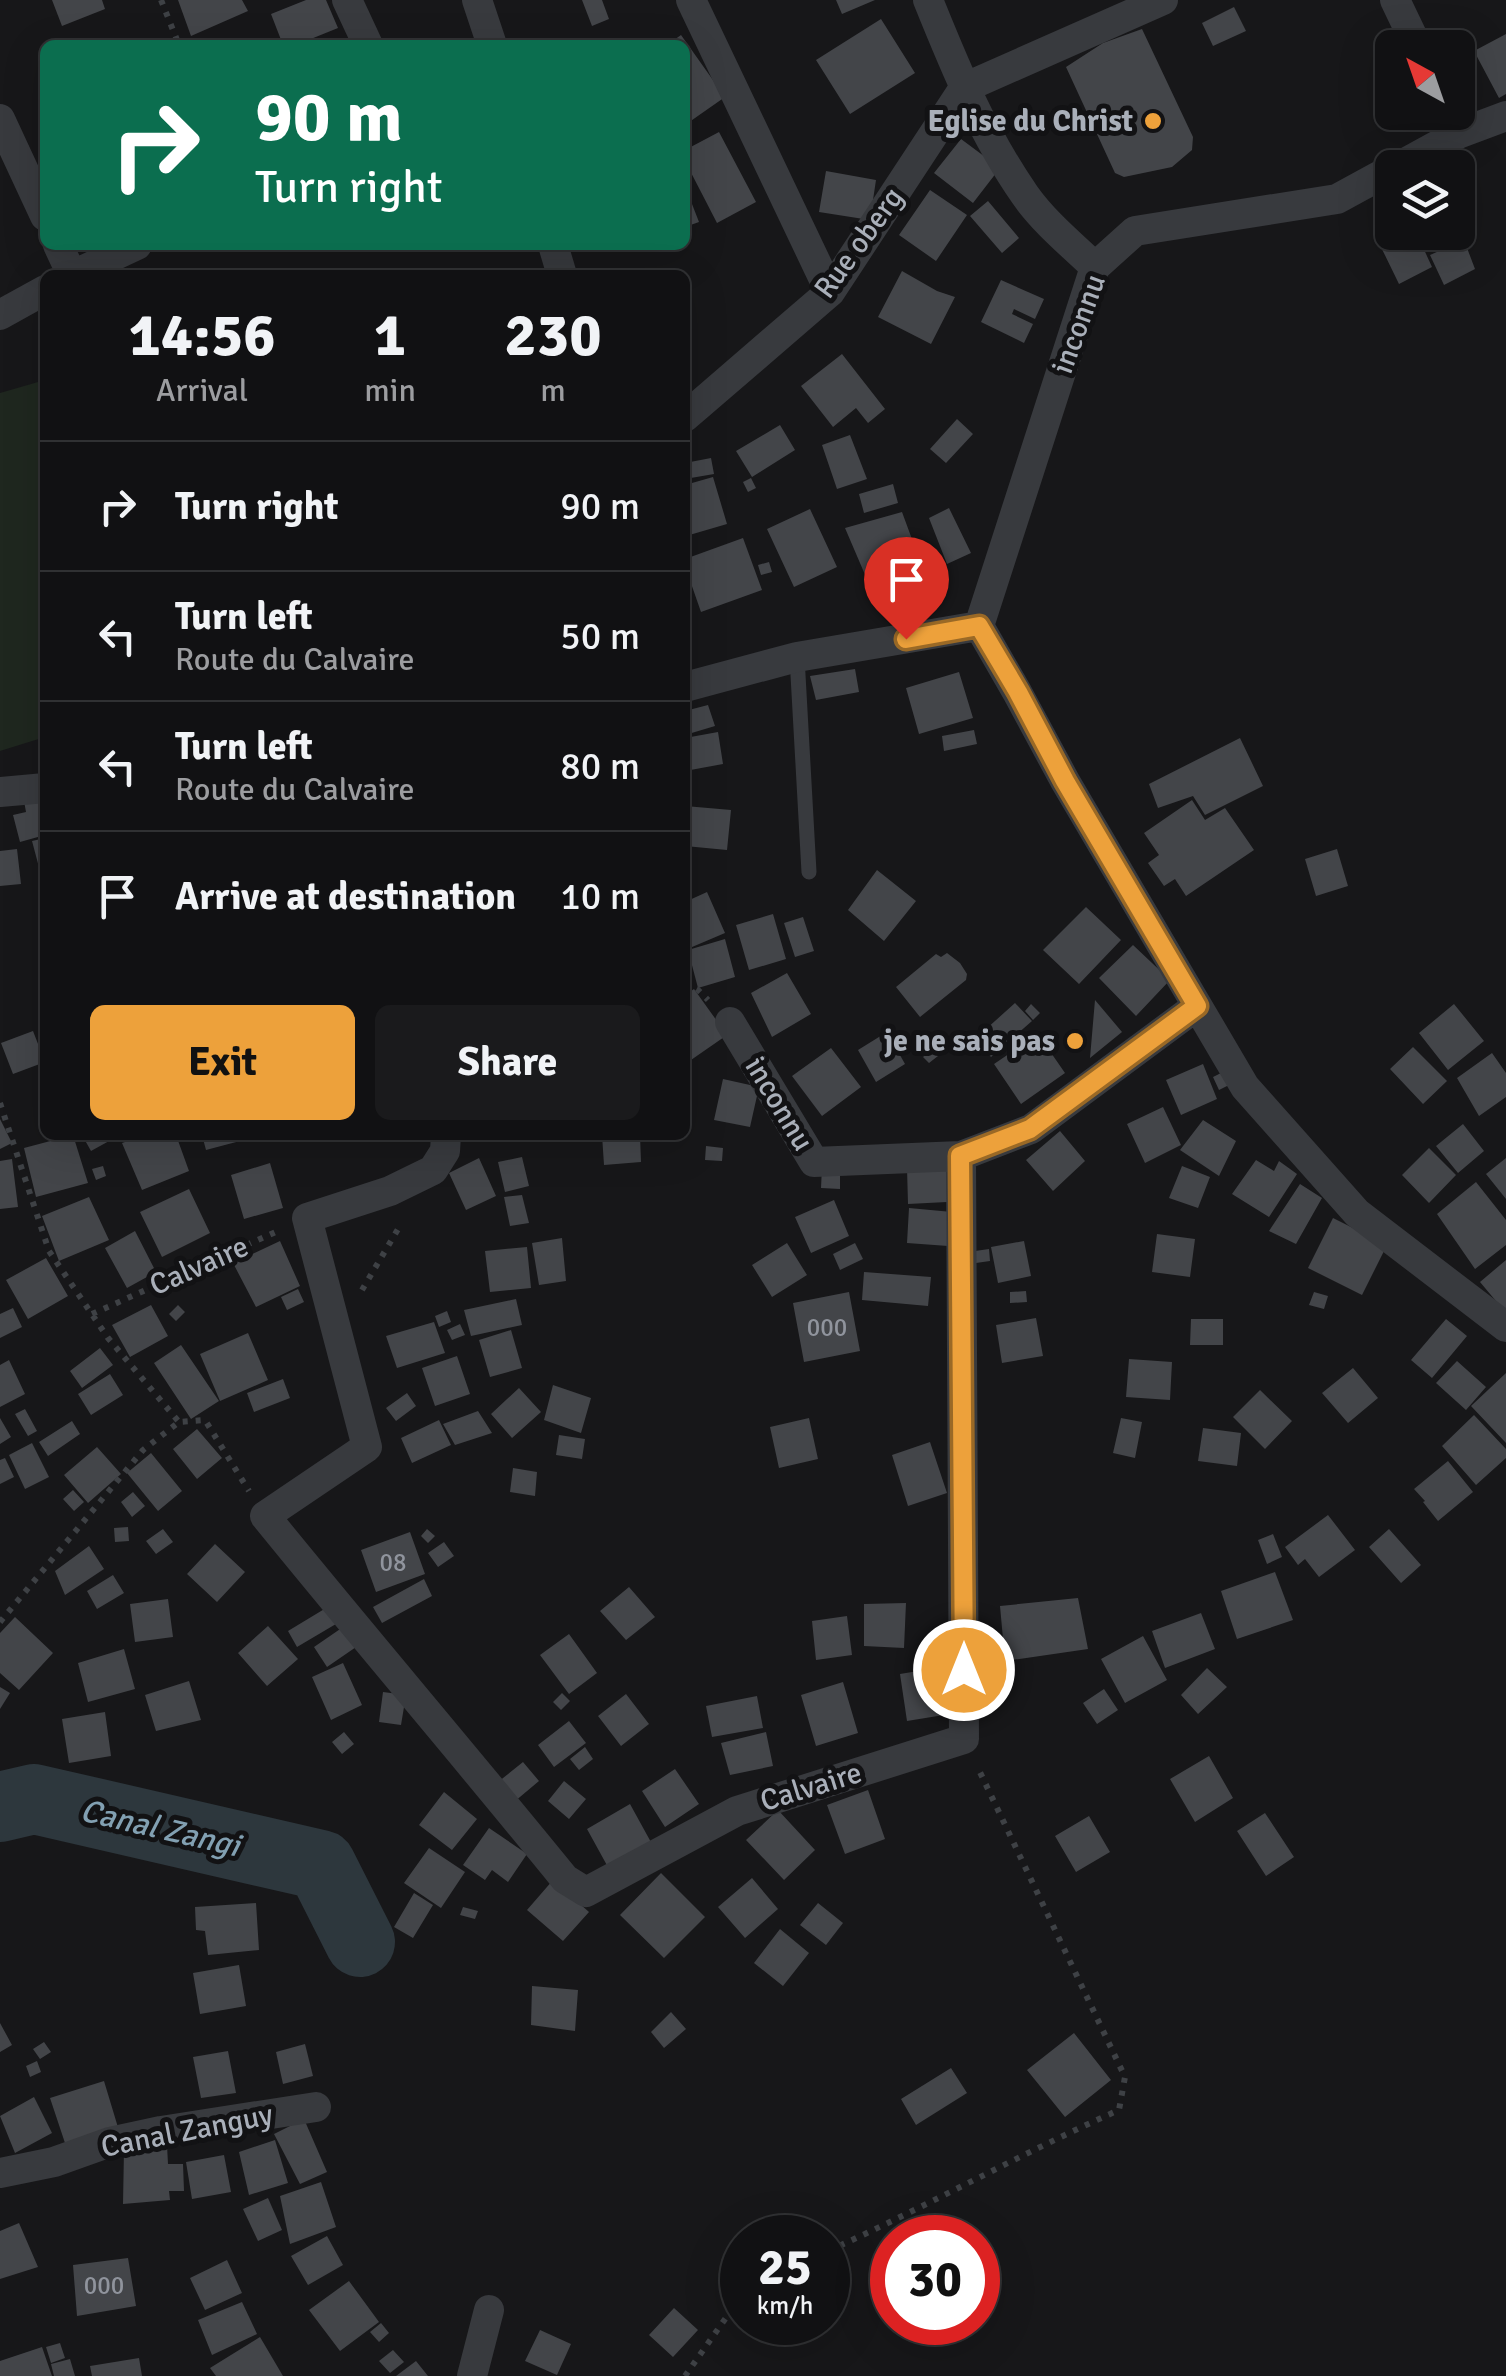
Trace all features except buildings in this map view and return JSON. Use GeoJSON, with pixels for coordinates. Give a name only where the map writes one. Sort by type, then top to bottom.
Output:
{"type":"FeatureCollection","features":[{"type":"Feature","properties":{"kind":"street"},"geometry":{"type":"LineString","coordinates":[[347,0],[366,40]]}},
{"type":"Feature","properties":{"kind":"street"},"geometry":{"type":"LineString","coordinates":[[477,0],[490,40]]}},
{"type":"Feature","properties":{"kind":"street"},"geometry":{"type":"LineString","coordinates":[[691,0],[830,292]]}},
{"type":"Feature","properties":{"kind":"street"},"geometry":{"type":"LineString","coordinates":[[928,0],[964,88],[1025,195],[1095,268]]}},
{"type":"Feature","properties":{"kind":"street"},"geometry":{"type":"LineString","coordinates":[[964,88],[1163,0]]}},
{"type":"Feature","properties":{"kind":"street"},"geometry":{"type":"LineString","coordinates":[[1396,0],[1410,30]]}},
{"type":"Feature","properties":{"kind":"street","name":"Rue oberg"},"geometry":{"type":"LineString","coordinates":[[690,413],[830,292],[964,88]]}},
{"type":"Feature","properties":{"kind":"street","name":"inconnu"},"geometry":{"type":"LineString","coordinates":[[1475,120],[1506,116]]}},
{"type":"Feature","properties":{"kind":"street"},"geometry":{"type":"LineString","coordinates":[[0,119],[40,205]]}},
{"type":"Feature","properties":{"kind":"street","name":"inconnu"},"geometry":{"type":"LineString","coordinates":[[1418,150],[1444,130]]}},
{"type":"Feature","properties":{"kind":"street","name":"inconnu"},"geometry":{"type":"LineString","coordinates":[[979,626],[1095,268],[1135,230],[1338,199],[1375,179]]}},
{"type":"Feature","properties":{"kind":"street"},"geometry":{"type":"LineString","coordinates":[[84,270],[126,250]]}},
{"type":"Feature","properties":{"kind":"street"},"geometry":{"type":"LineString","coordinates":[[0,314],[40,293]]}},
{"type":"Feature","properties":{"kind":"street"},"geometry":{"type":"LineString","coordinates":[[690,685],[797,657],[979,626],[1244,1087],[1357,1213],[1506,1327]]}},
{"type":"Feature","properties":{"kind":"street"},"geometry":{"type":"LineString","coordinates":[[0,792],[40,788]]}},
{"type":"Feature","properties":{"kind":"street"},"geometry":{"type":"LineString","coordinates":[[964,1739],[960,1156],[1030,1129],[1197,1006]]}},
{"type":"Feature","properties":{"kind":"street","name":"inconnu"},"geometry":{"type":"LineString","coordinates":[[730,1022],[814,1162],[960,1156]]}},
{"type":"Feature","properties":{"kind":"street"},"geometry":{"type":"LineString","coordinates":[[266,1516],[367,1447],[307,1218],[390,1191],[433,1170],[445,1151],[446,1140]]}},
{"type":"Feature","properties":{"kind":"street","name":"Calvaire"},"geometry":{"type":"LineString","coordinates":[[266,1516],[565,1879],[586,1892],[737,1810],[964,1739]]}},
{"type":"Feature","properties":{"kind":"street","name":"Canal Zanguy"},"geometry":{"type":"LineString","coordinates":[[0,2173],[54,2162],[110,2142],[161,2130],[316,2107]]}},
{"type":"Feature","properties":{"kind":"street"},"geometry":{"type":"LineString","coordinates":[[472,2376],[488,2310]]}},
{"type":"Feature","properties":{"kind":"lane"},"geometry":{"type":"LineString","coordinates":[[797,657],[809,872]]}},
{"type":"Feature","properties":{"kind":"path"},"geometry":{"type":"LineString","coordinates":[[160,0],[177,40]]}},
{"type":"Feature","properties":{"kind":"path"},"geometry":{"type":"LineString","coordinates":[[0,1103],[49,1251],[108,1338],[179,1422]]}},
{"type":"Feature","properties":{"kind":"path","name":"Calvaire"},"geometry":{"type":"LineString","coordinates":[[92,1314],[307,1218]]}},
{"type":"Feature","properties":{"kind":"path"},"geometry":{"type":"LineString","coordinates":[[338,1330],[404,1218]]}},
{"type":"Feature","properties":{"kind":"path"},"geometry":{"type":"LineString","coordinates":[[0,1622],[143,1450],[179,1422],[205,1420],[266,1516]]}},
{"type":"Feature","properties":{"kind":"path"},"geometry":{"type":"LineString","coordinates":[[850,2241],[1119,2110],[1125,2077],[964,1739]]}},
{"type":"Feature","properties":{"kind":"path"},"geometry":{"type":"LineString","coordinates":[[685,2376],[720,2326]]}},
{"type":"Feature","properties":{"kind":"shaded area"},"geometry":{"type":"Polygon","coordinates":[[[40,381],[40,739],[0,751],[0,393],[40,381]]]}},
{"type":"Feature","properties":{"kind":"waterway","name":"Canal Zangi"},"geometry":{"type":"LineString","coordinates":[[0,1807],[34,1799],[321,1865],[360,1942]]}},
{"type":"Feature","properties":{"kind":"place","name":"Eglise du Christ"},"geometry":{"type":"Point","coordinates":[1153,121]}},
{"type":"Feature","properties":{"kind":"place","name":"je ne sais pas"},"geometry":{"type":"Point","coordinates":[1075,1041]}},
{"type":"Feature","properties":{"kind":"route"},"geometry":{"type":"LineString","coordinates":[[906,639],[979,626],[1197,1006],[1030,1129],[960,1156],[964,1670]]}}]}
